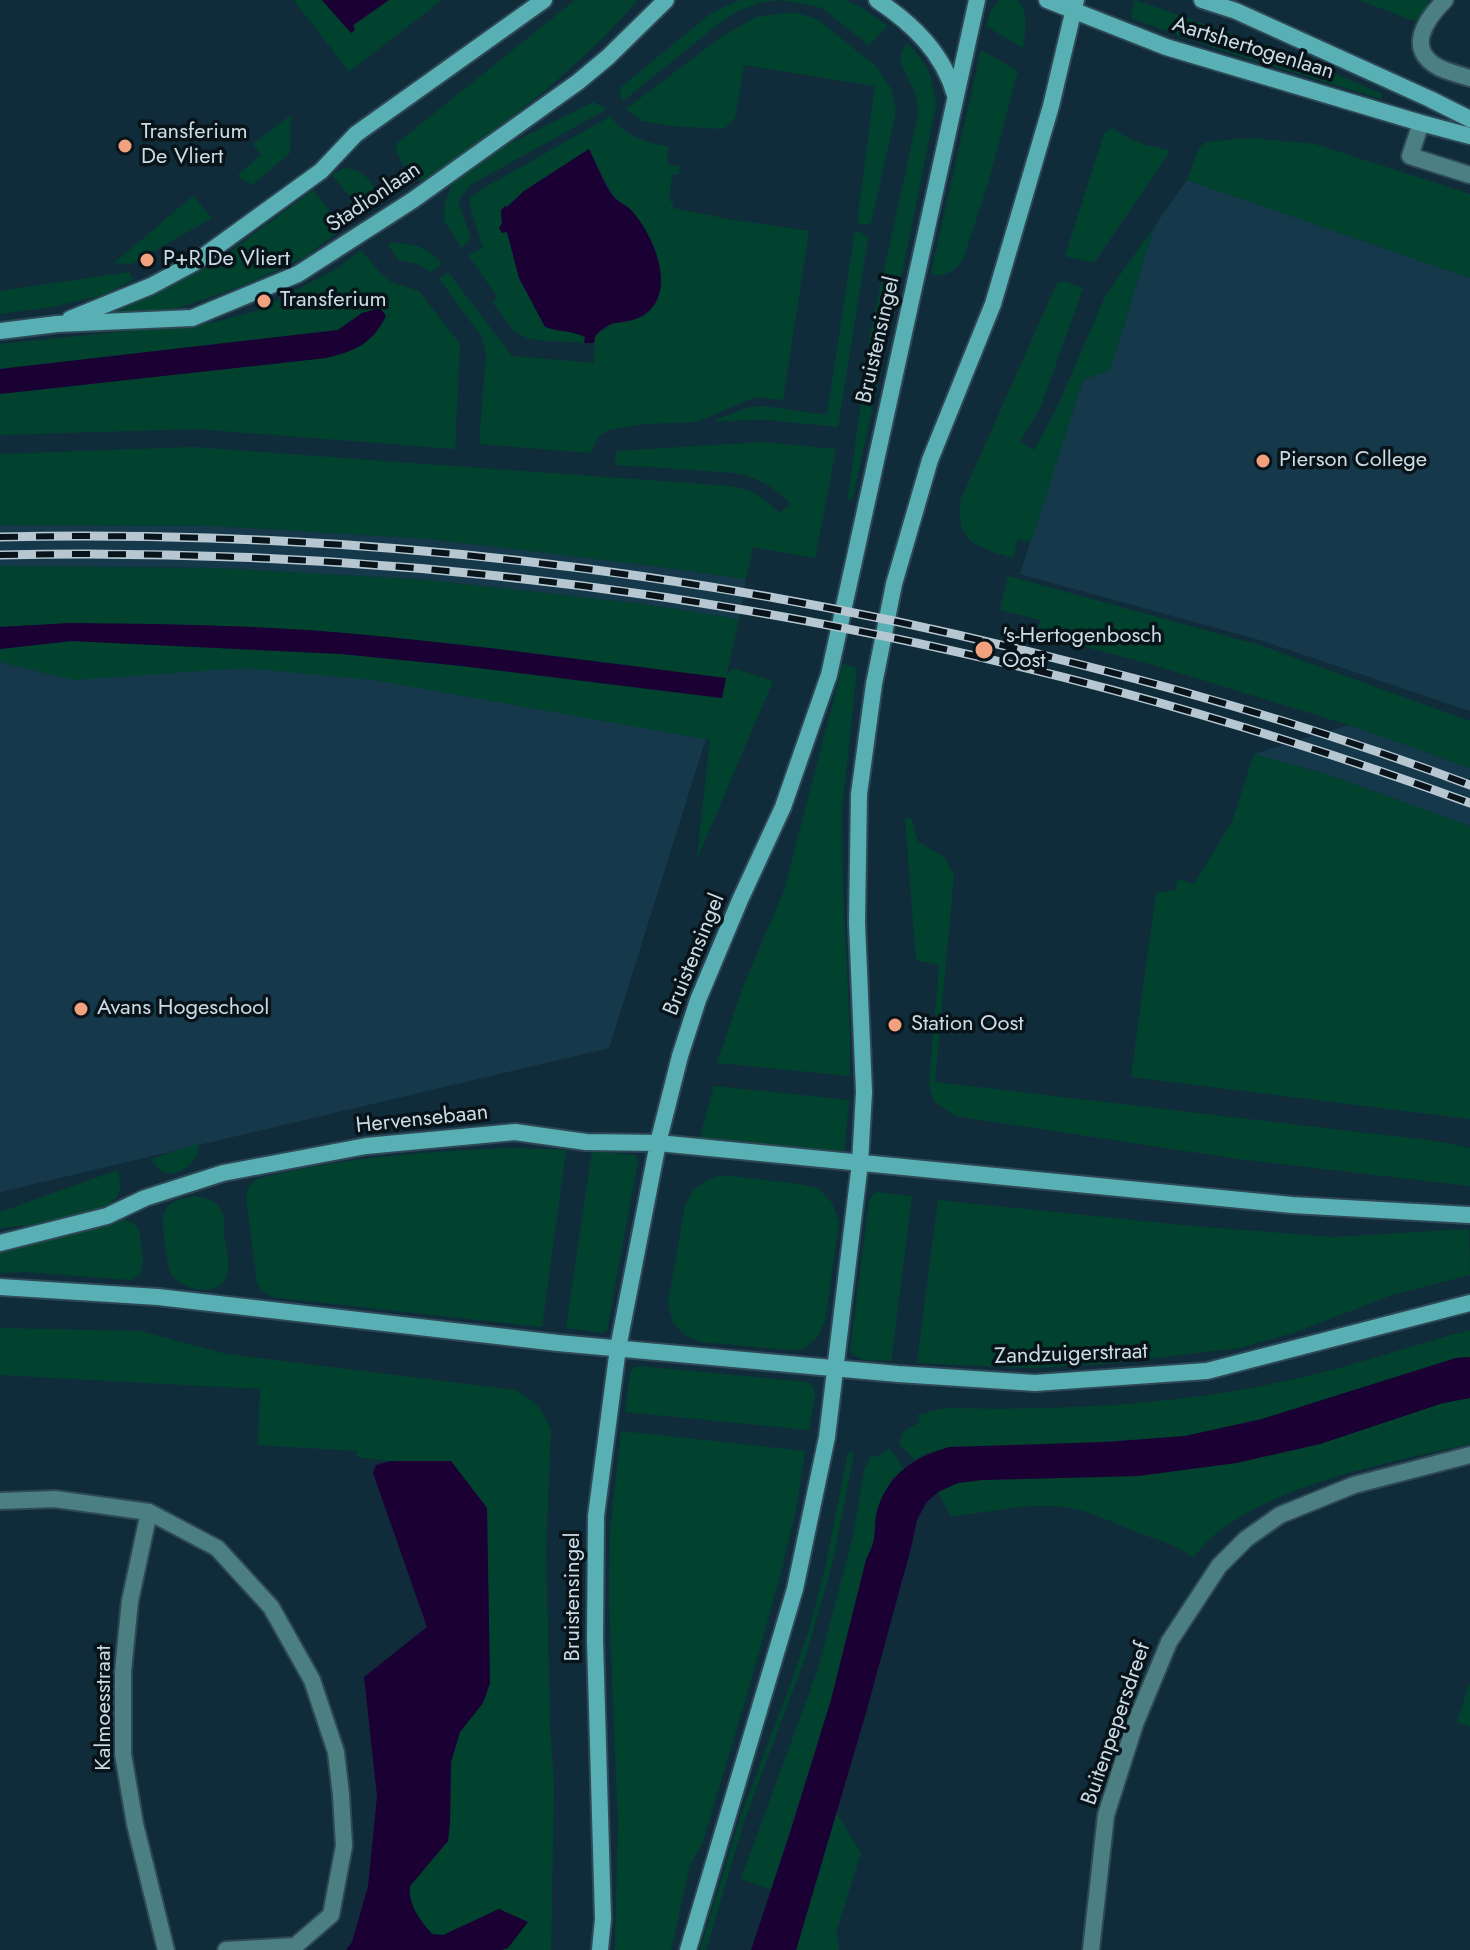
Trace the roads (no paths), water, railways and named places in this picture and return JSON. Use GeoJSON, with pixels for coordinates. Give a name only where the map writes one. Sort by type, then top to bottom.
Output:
{"type":"FeatureCollection","features":[{"type":"Feature","properties":{"kind":"main road","name":"Stadionlaan"},"geometry":{"type":"LineString","coordinates":[[57,324],[151,286],[194,263],[321,171],[356,134],[544,0]]}},
{"type":"Feature","properties":{"kind":"main road"},"geometry":{"type":"LineString","coordinates":[[662,4],[681,0]]}},
{"type":"Feature","properties":{"kind":"main road"},"geometry":{"type":"LineString","coordinates":[[877,0],[911,25],[935,51],[955,96]]}},
{"type":"Feature","properties":{"kind":"main road","name":"Bruistensingel"},"geometry":{"type":"LineString","coordinates":[[600,1950],[603,1919],[595,1640],[596,1516],[618,1348],[658,1143],[680,1056],[698,1000],[783,807],[829,675],[977,0]]}},
{"type":"Feature","properties":{"kind":"main road"},"geometry":{"type":"LineString","coordinates":[[688,1950],[795,1589],[827,1437],[860,1163],[864,1092],[857,923],[859,794],[874,684],[894,584],[930,460],[993,304],[1051,106],[1075,5],[1047,0]]}},
{"type":"Feature","properties":{"kind":"main road","name":"Aartshertogenlaan"},"geometry":{"type":"LineString","coordinates":[[1202,0],[1236,11],[1470,119]]}},
{"type":"Feature","properties":{"kind":"main road","name":"Stadionlaan"},"geometry":{"type":"LineString","coordinates":[[0,331],[57,324],[192,318],[298,274],[413,200],[578,82],[662,4]]}},
{"type":"Feature","properties":{"kind":"main road","name":"Aartshertogenlaan"},"geometry":{"type":"LineString","coordinates":[[1075,5],[1112,27],[1166,47],[1470,136]]}},
{"type":"Feature","properties":{"kind":"main road","name":"Hervensebaan"},"geometry":{"type":"LineString","coordinates":[[0,1243],[107,1216],[145,1198],[223,1173],[366,1146],[515,1132],[586,1142],[658,1143],[860,1163]]}},
{"type":"Feature","properties":{"kind":"main road"},"geometry":{"type":"LineString","coordinates":[[860,1163],[1292,1205],[1470,1215]]}},
{"type":"Feature","properties":{"kind":"main road"},"geometry":{"type":"LineString","coordinates":[[0,1287],[158,1297],[618,1348]]}},
{"type":"Feature","properties":{"kind":"main road","name":"Zandzuigerstraat"},"geometry":{"type":"LineString","coordinates":[[618,1348],[1035,1383],[1207,1371],[1470,1303]]}},
{"type":"Feature","properties":{"kind":"street"},"geometry":{"type":"LineString","coordinates":[[1445,0],[1429,16],[1422,29],[1421,45],[1426,57],[1438,67],[1470,78]]}},
{"type":"Feature","properties":{"kind":"street"},"geometry":{"type":"LineString","coordinates":[[1421,123],[1410,156],[1470,175]]}},
{"type":"Feature","properties":{"kind":"street","name":"Buitenpepersdreef"},"geometry":{"type":"LineString","coordinates":[[1091,1950],[1106,1815],[1135,1724],[1169,1642],[1219,1566],[1246,1539],[1280,1515],[1354,1485],[1470,1455]]}},
{"type":"Feature","properties":{"kind":"street"},"geometry":{"type":"LineString","coordinates":[[0,1501],[55,1499],[149,1512],[217,1548],[271,1607],[312,1680],[336,1752],[341,1795],[344,1846],[331,1915],[295,1946],[226,1950]]}},
{"type":"Feature","properties":{"kind":"street","name":"Kalmoesstraat"},"geometry":{"type":"LineString","coordinates":[[149,1512],[130,1601],[123,1671],[123,1754],[135,1824],[166,1950]]}},
{"type":"Feature","properties":{"kind":"railway"},"geometry":{"type":"LineString","coordinates":[[0,537],[137,536],[273,541],[409,550],[680,582],[815,605],[1082,665],[1278,719],[1470,785]]}},
{"type":"Feature","properties":{"kind":"railway"},"geometry":{"type":"LineString","coordinates":[[0,555],[187,555],[375,565],[561,583],[747,610],[931,646],[1113,690],[1293,743],[1470,803]]}},
{"type":"Feature","properties":{"kind":"place","name":"Transferium De Vliert"},"geometry":{"type":"Point","coordinates":[125,146]}},
{"type":"Feature","properties":{"kind":"place","name":"P+R De Vliert"},"geometry":{"type":"Point","coordinates":[147,260]}},
{"type":"Feature","properties":{"kind":"place","name":"Transferium"},"geometry":{"type":"Point","coordinates":[264,301]}},
{"type":"Feature","properties":{"kind":"place","name":"Pierson College"},"geometry":{"type":"Point","coordinates":[1263,461]}},
{"type":"Feature","properties":{"kind":"place","name":"'s-Hertogenbosch Oost"},"geometry":{"type":"Point","coordinates":[984,650]}},
{"type":"Feature","properties":{"kind":"place","name":"Avans Hogeschool"},"geometry":{"type":"Point","coordinates":[81,1009]}},
{"type":"Feature","properties":{"kind":"place","name":"Station Oost"},"geometry":{"type":"Point","coordinates":[895,1025]}}]}
